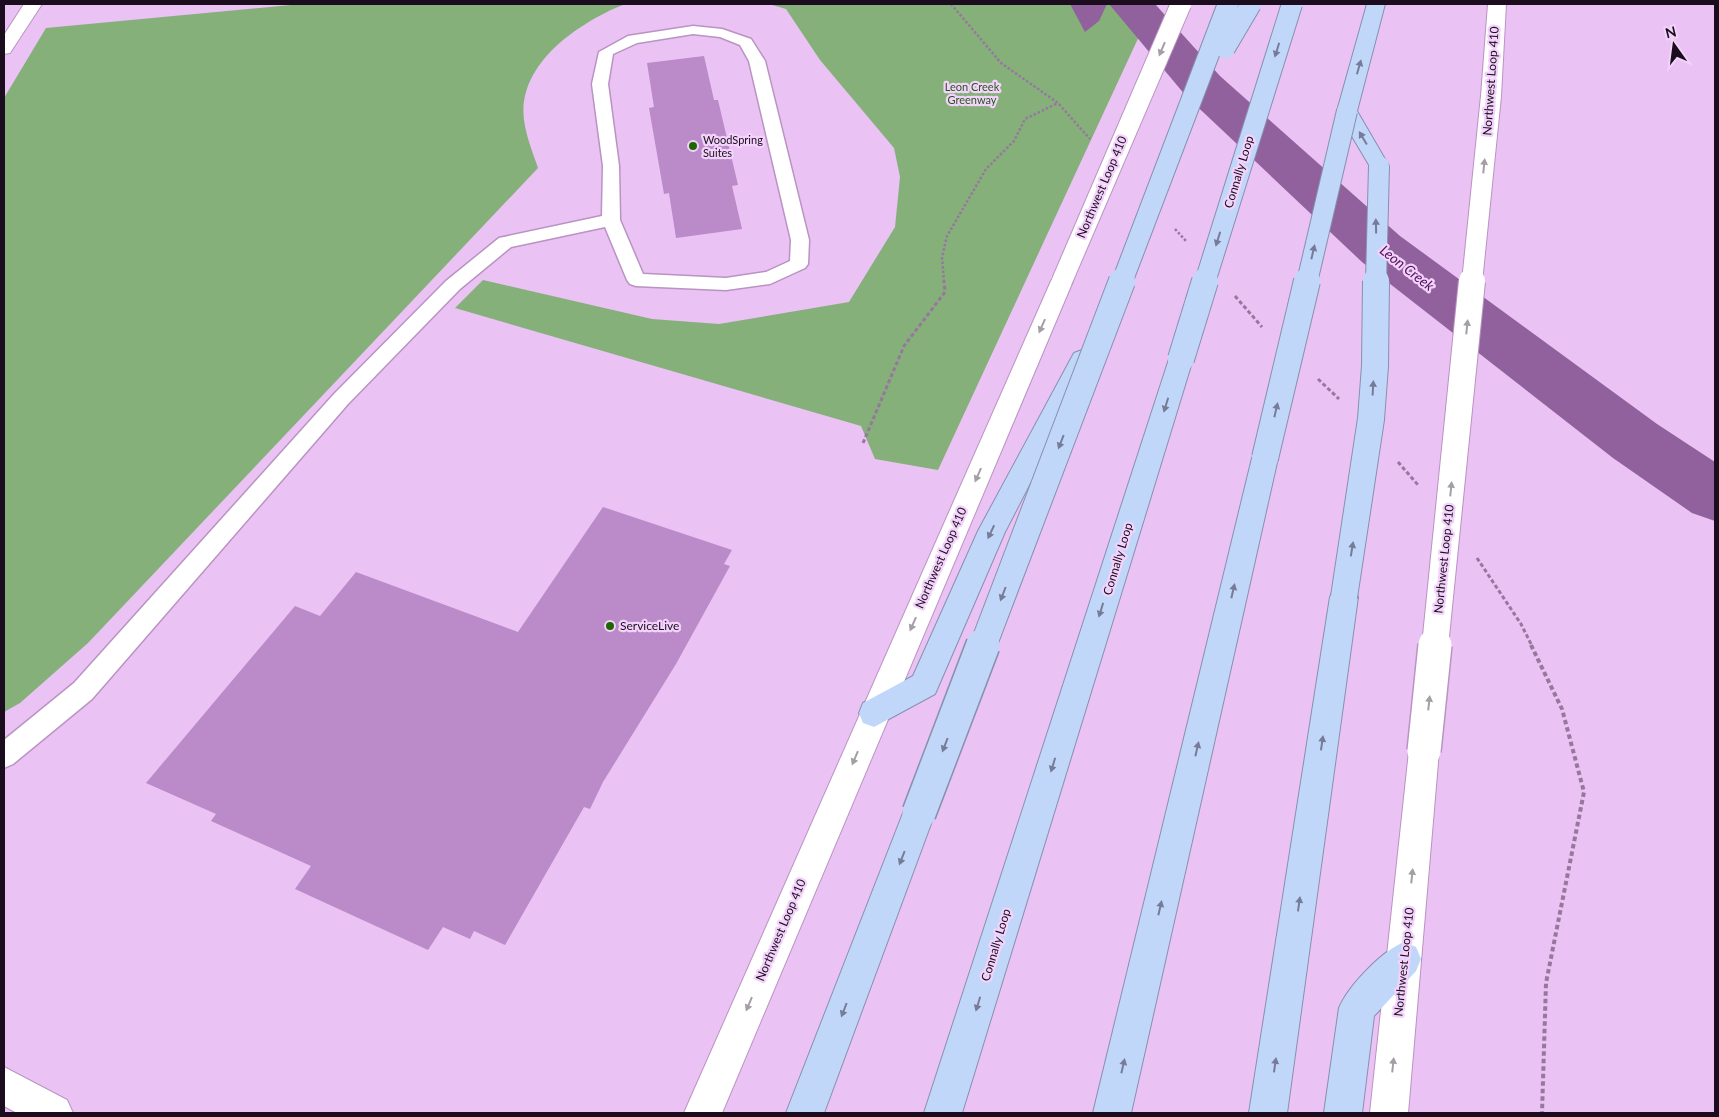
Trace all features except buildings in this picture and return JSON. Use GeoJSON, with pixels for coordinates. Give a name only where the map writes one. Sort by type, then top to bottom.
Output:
{"type":"FeatureCollection","features":[{"type":"Feature","properties":{"kind":"highway"},"geometry":{"type":"LineString","coordinates":[[805,1113],[1228,4]]}},
{"type":"Feature","properties":{"kind":"highway"},"geometry":{"type":"LineString","coordinates":[[874,713],[924,685],[950,622],[992,531],[1066,393],[1117,286],[1194,102],[1251,4]]}},
{"type":"Feature","properties":{"kind":"highway","name":"Connally Loop"},"geometry":{"type":"LineString","coordinates":[[943,1113],[1292,4]]}},
{"type":"Feature","properties":{"kind":"highway"},"geometry":{"type":"LineString","coordinates":[[1112,1113],[1264,458],[1347,110],[1376,4]]}},
{"type":"Feature","properties":{"kind":"highway"},"geometry":{"type":"LineString","coordinates":[[1268,1113],[1344,597],[1365,470],[1373,394],[1376,218],[1379,166],[1347,110]]}},
{"type":"Feature","properties":{"kind":"highway"},"geometry":{"type":"LineString","coordinates":[[1343,1113],[1357,1008],[1404,959]]}},
{"type":"Feature","properties":{"kind":"main road"},"geometry":{"type":"LineString","coordinates":[[4,49],[32,4]]}},
{"type":"Feature","properties":{"kind":"main road","name":"Northwest Loop 410"},"geometry":{"type":"LineString","coordinates":[[703,1113],[1181,4]]}},
{"type":"Feature","properties":{"kind":"main road","name":"Northwest Loop 410"},"geometry":{"type":"LineString","coordinates":[[1388,1113],[1491,96],[1497,4]]}},
{"type":"Feature","properties":{"kind":"main road"},"geometry":{"type":"LineString","coordinates":[[4,1086],[54,1113]]}},
{"type":"Feature","properties":{"kind":"lane"},"geometry":{"type":"LineString","coordinates":[[693,30],[722,33],[746,42],[757,61],[800,240],[799,264],[770,278],[726,284],[636,280],[611,220],[611,166],[600,84],[606,52],[633,40],[693,30]]}},
{"type":"Feature","properties":{"kind":"lane"},"geometry":{"type":"LineString","coordinates":[[4,756],[83,691],[341,399],[452,285],[505,242],[611,220]]}},
{"type":"Feature","properties":{"kind":"path"},"geometry":{"type":"LineString","coordinates":[[863,443],[904,346],[945,292],[942,257],[948,236],[986,169],[1014,141],[1024,119],[1058,103]]}},
{"type":"Feature","properties":{"kind":"green space"},"geometry":{"type":"Polygon","coordinates":[[[301,4],[625,4],[589,22],[571,34],[555,47],[530,80],[524,99],[524,120],[538,168],[88,643],[20,703],[4,712],[4,98],[46,28],[301,4]]]}},
{"type":"Feature","properties":{"kind":"green space","name":"Leon Creek Greenway"},"geometry":{"type":"Polygon","coordinates":[[[769,4],[1154,4],[938,470],[875,459],[861,426],[455,308],[483,280],[652,319],[719,324],[849,302],[895,227],[900,177],[894,148],[820,60],[786,9],[769,4]]]}},
{"type":"Feature","properties":{"kind":"shaded area"},"geometry":{"type":"Polygon","coordinates":[[[1070,4],[1107,4],[1099,21],[1085,32],[1070,4]]]}},
{"type":"Feature","properties":{"kind":"waterway","name":"Leon Creek"},"geometry":{"type":"LineString","coordinates":[[1131,4],[1203,86],[1381,249],[1635,441],[1715,495]]}},
{"type":"Feature","properties":{"kind":"place","name":"WoodSpring Suites"},"geometry":{"type":"Point","coordinates":[693,146]}},
{"type":"Feature","properties":{"kind":"place","name":"ServiceLive"},"geometry":{"type":"Point","coordinates":[610,626]}}]}
